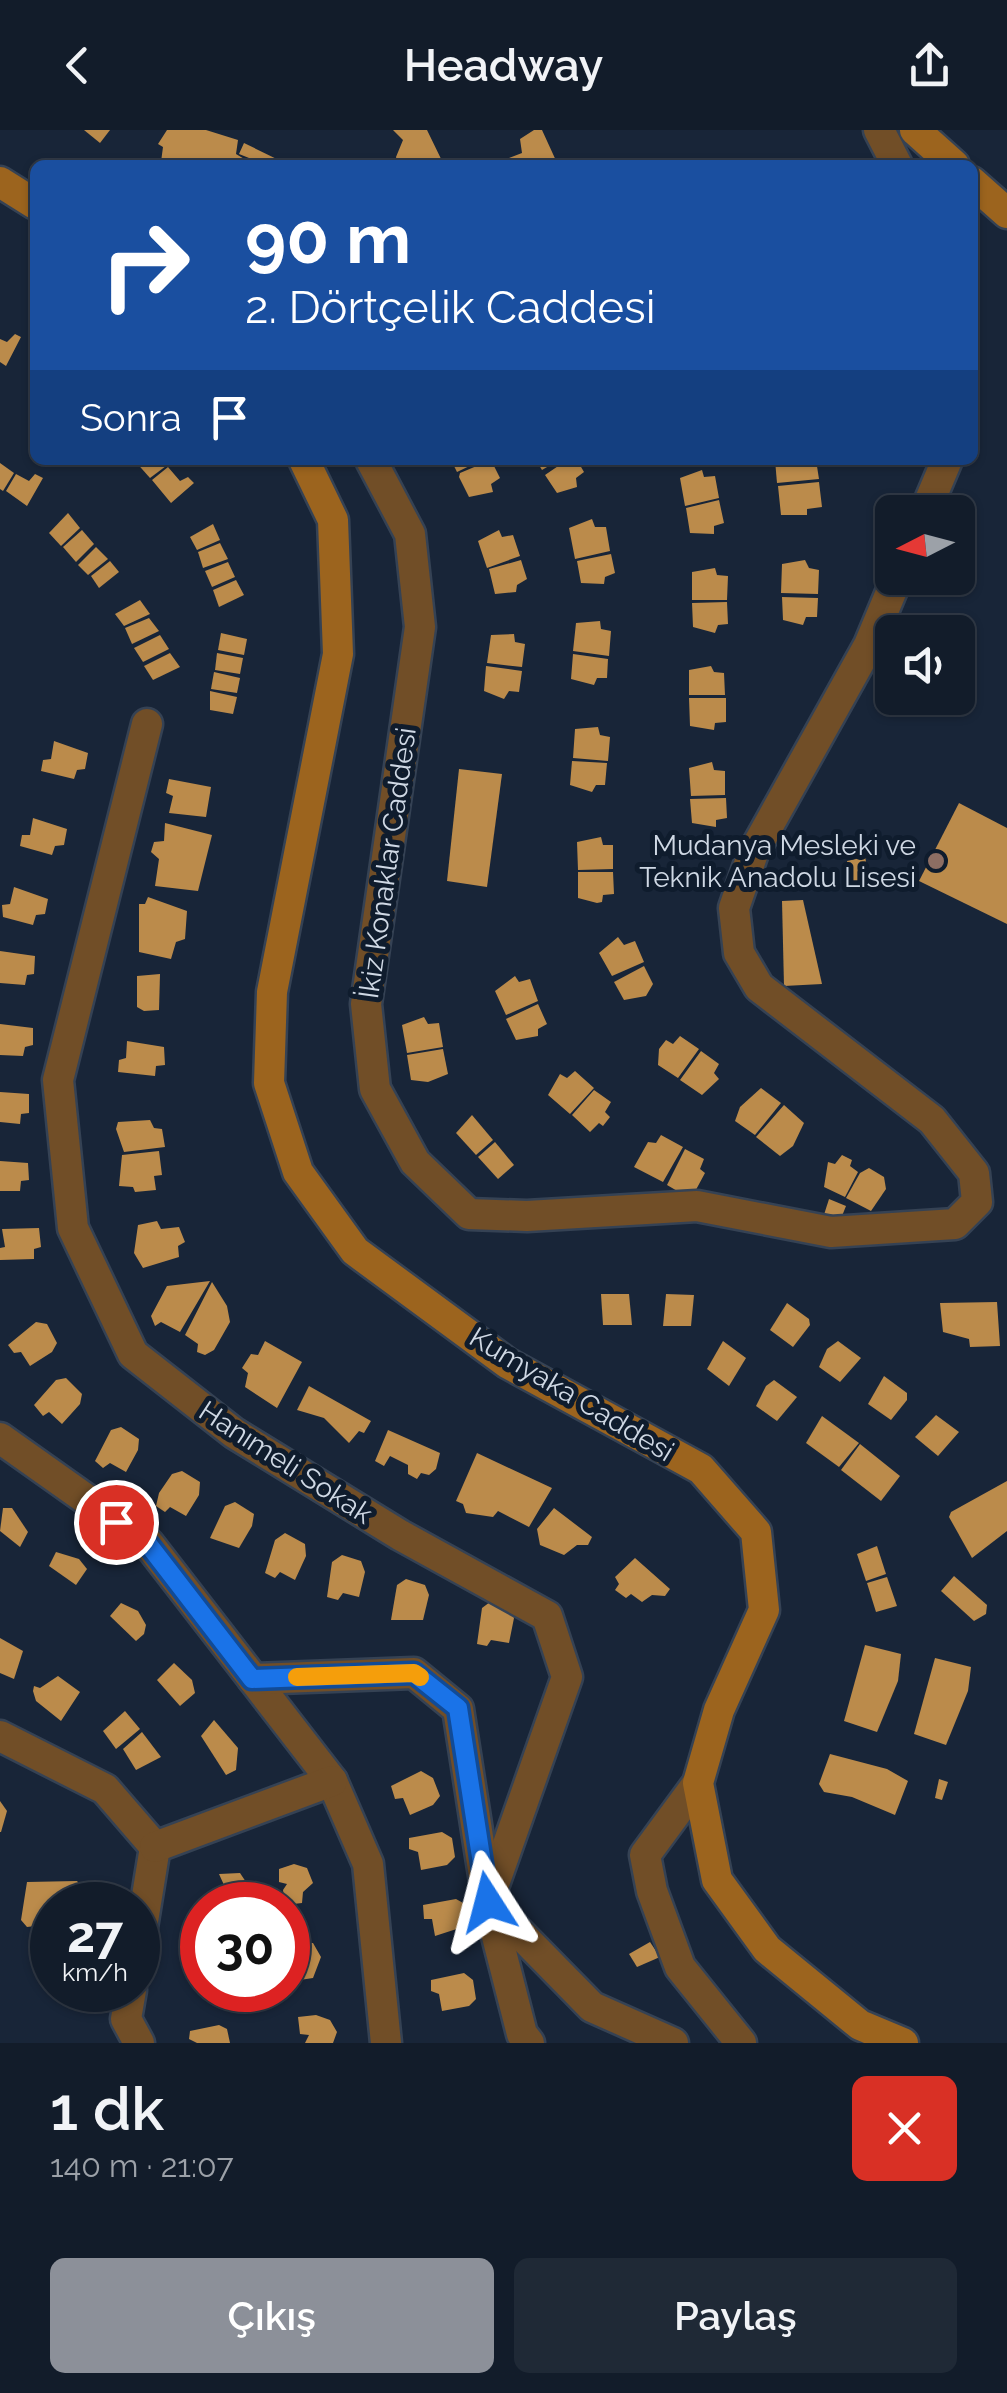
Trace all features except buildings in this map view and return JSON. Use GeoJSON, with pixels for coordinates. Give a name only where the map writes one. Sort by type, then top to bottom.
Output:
{"type":"FeatureCollection","features":[{"type":"Feature","properties":{"kind":"main road"},"geometry":{"type":"LineString","coordinates":[[915,130],[948,160]]}},
{"type":"Feature","properties":{"kind":"main road"},"geometry":{"type":"LineString","coordinates":[[0,182],[30,201]]}},
{"type":"Feature","properties":{"kind":"main road"},"geometry":{"type":"LineString","coordinates":[[978,187],[1007,213]]}},
{"type":"Feature","properties":{"kind":"main road","name":"Kumyaka Caddesi"},"geometry":{"type":"LineString","coordinates":[[306,465],[333,520],[338,654],[272,992],[269,1083],[298,1172],[355,1251],[506,1362],[700,1469],[756,1532],[764,1610],[719,1710],[698,1784],[717,1880],[767,1950],[860,2025],[902,2043]]}},
{"type":"Feature","properties":{"kind":"street"},"geometry":{"type":"LineString","coordinates":[[878,130],[894,160]]}},
{"type":"Feature","properties":{"kind":"street","name":"İkiz Konaklar Caddesi"},"geometry":{"type":"LineString","coordinates":[[375,465],[410,534],[420,627],[366,1004],[375,1089],[415,1162],[469,1214],[526,1216],[697,1206],[831,1232],[955,1224],[977,1202],[974,1173],[932,1120],[759,987],[739,953],[734,908],[753,853],[869,645],[891,595]]}},
{"type":"Feature","properties":{"kind":"street"},"geometry":{"type":"LineString","coordinates":[[932,495],[944,465]]}},
{"type":"Feature","properties":{"kind":"street","name":"Hanımeli Sokak"},"geometry":{"type":"LineString","coordinates":[[147,724],[58,1080],[73,1228],[133,1354],[234,1433],[400,1535],[547,1616],[567,1677],[488,1902]]}},
{"type":"Feature","properties":{"kind":"street"},"geometry":{"type":"LineString","coordinates":[[0,1438],[148,1544],[332,1781],[368,1864],[386,2043]]}},
{"type":"Feature","properties":{"kind":"street"},"geometry":{"type":"LineString","coordinates":[[252,1679],[414,1673],[458,1708],[488,1902],[522,2034],[530,2043]]}},
{"type":"Feature","properties":{"kind":"street"},"geometry":{"type":"LineString","coordinates":[[0,1736],[105,1788],[155,1847],[149,1882]]}},
{"type":"Feature","properties":{"kind":"street"},"geometry":{"type":"LineString","coordinates":[[155,1847],[332,1781]]}},
{"type":"Feature","properties":{"kind":"street"},"geometry":{"type":"LineString","coordinates":[[698,1784],[645,1855],[652,1891],[680,1967],[741,2043]]}},
{"type":"Feature","properties":{"kind":"street"},"geometry":{"type":"LineString","coordinates":[[488,1902],[592,2007],[673,2043]]}},
{"type":"Feature","properties":{"kind":"street"},"geometry":{"type":"LineString","coordinates":[[127,2012],[126,2019],[139,2043]]}},
{"type":"Feature","properties":{"kind":"slow traffic"},"geometry":{"type":"LineString","coordinates":[[297,1677],[414,1673],[420,1677]]}},
{"type":"Feature","properties":{"kind":"place","name":"Mudanya Mesleki ve Teknik Anadolu Lisesi"},"geometry":{"type":"Point","coordinates":[936,861]}},
{"type":"Feature","properties":{"kind":"route"},"geometry":{"type":"LineString","coordinates":[[116,1522],[148,1544],[252,1679],[414,1673],[458,1708],[488,1902]]}}]}
